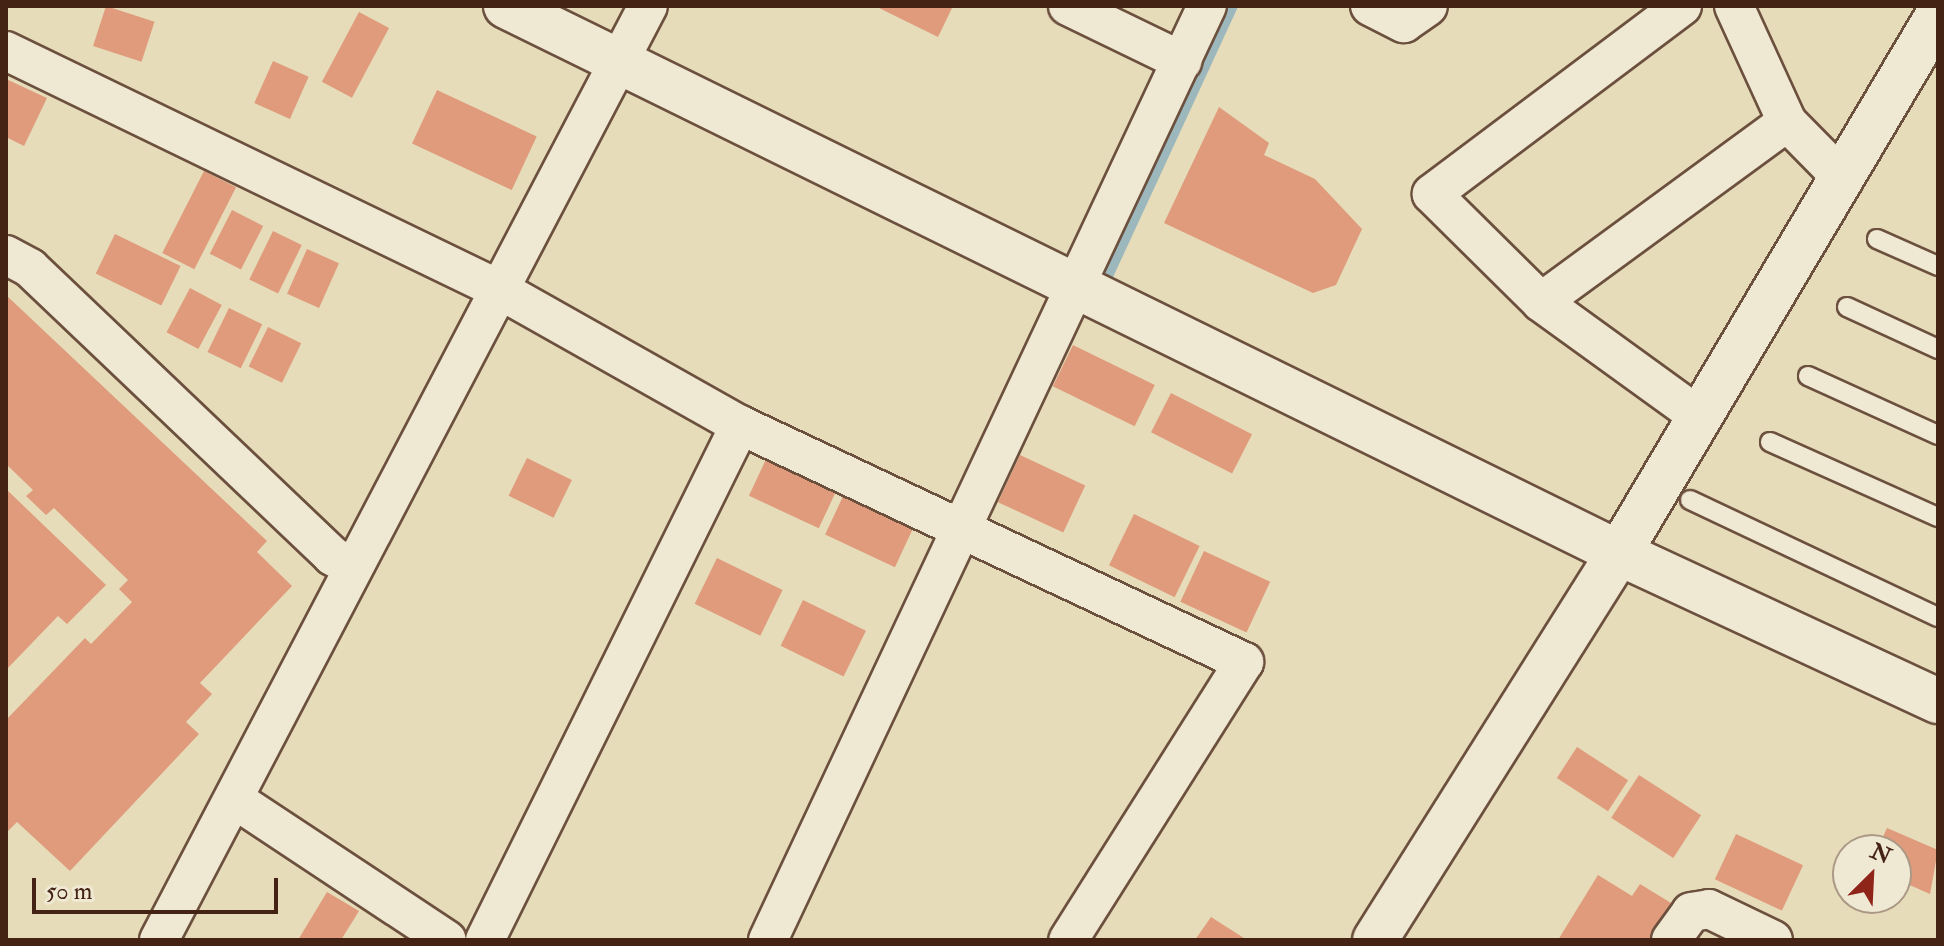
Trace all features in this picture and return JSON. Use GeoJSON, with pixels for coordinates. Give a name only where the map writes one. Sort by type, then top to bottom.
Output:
{"type":"FeatureCollection","features":[{"type":"Feature","properties":{"kind":"street"},"geometry":{"type":"LineString","coordinates":[[506,6],[1619,553],[1938,701]]}},
{"type":"Feature","properties":{"kind":"street"},"geometry":{"type":"LineString","coordinates":[[159,940],[648,6]]}},
{"type":"Feature","properties":{"kind":"street"},"geometry":{"type":"LineString","coordinates":[[1068,6],[1182,61]]}},
{"type":"Feature","properties":{"kind":"street"},"geometry":{"type":"LineString","coordinates":[[768,940],[1207,6]]}},
{"type":"Feature","properties":{"kind":"street"},"geometry":{"type":"LineString","coordinates":[[1370,6],[1404,23],[1428,6]]}},
{"type":"Feature","properties":{"kind":"street"},"geometry":{"type":"LineString","coordinates":[[1682,6],[1432,194],[1541,302],[1701,418]]}},
{"type":"Feature","properties":{"kind":"street"},"geometry":{"type":"LineString","coordinates":[[1734,6],[1787,122],[1844,180]]}},
{"type":"Feature","properties":{"kind":"street"},"geometry":{"type":"LineString","coordinates":[[1375,940],[1619,553],[1844,180],[1938,15]]}},
{"type":"Feature","properties":{"kind":"street"},"geometry":{"type":"LineString","coordinates":[[6,51],[500,290],[740,425],[1244,662],[1068,940]]}},
{"type":"Feature","properties":{"kind":"street"},"geometry":{"type":"LineString","coordinates":[[1541,302],[1787,122]]}},
{"type":"Feature","properties":{"kind":"street"},"geometry":{"type":"LineString","coordinates":[[6,255],[30,268],[332,556],[353,567]]}},
{"type":"Feature","properties":{"kind":"street"},"geometry":{"type":"LineString","coordinates":[[485,940],[740,425]]}},
{"type":"Feature","properties":{"kind":"street"},"geometry":{"type":"LineString","coordinates":[[234,799],[447,940]]}},
{"type":"Feature","properties":{"kind":"street"},"geometry":{"type":"LineString","coordinates":[[1671,940],[1691,912],[1709,909],[1773,940]]}},
{"type":"Feature","properties":{"kind":"lane"},"geometry":{"type":"LineString","coordinates":[[1877,239],[1938,266]]}},
{"type":"Feature","properties":{"kind":"lane"},"geometry":{"type":"LineString","coordinates":[[1847,307],[1938,349]]}},
{"type":"Feature","properties":{"kind":"lane"},"geometry":{"type":"LineString","coordinates":[[1808,376],[1938,435]]}},
{"type":"Feature","properties":{"kind":"lane"},"geometry":{"type":"LineString","coordinates":[[1770,442],[1938,517]]}},
{"type":"Feature","properties":{"kind":"lane"},"geometry":{"type":"LineString","coordinates":[[1690,500],[1938,617]]}},
{"type":"Feature","properties":{"kind":"building"},"geometry":{"type":"Polygon","coordinates":[[[106,6],[155,22],[142,62],[93,46],[106,6]]]}},
{"type":"Feature","properties":{"kind":"building"},"geometry":{"type":"Polygon","coordinates":[[[875,6],[953,6],[938,37],[875,6]]]}},
{"type":"Feature","properties":{"kind":"building"},"geometry":{"type":"Polygon","coordinates":[[[359,12],[389,28],[352,98],[322,82],[359,12]]]}},
{"type":"Feature","properties":{"kind":"building"},"geometry":{"type":"Polygon","coordinates":[[[273,61],[309,77],[290,119],[254,103],[273,61]]]}},
{"type":"Feature","properties":{"kind":"building"},"geometry":{"type":"Polygon","coordinates":[[[6,79],[47,98],[24,146],[6,137],[6,79]]]}},
{"type":"Feature","properties":{"kind":"building"},"geometry":{"type":"Polygon","coordinates":[[[437,90],[537,136],[512,190],[412,143],[437,90]]]}},
{"type":"Feature","properties":{"kind":"building"},"geometry":{"type":"Polygon","coordinates":[[[1219,107],[1269,143],[1264,155],[1315,179],[1362,229],[1336,285],[1313,293],[1164,223],[1219,107]]]}},
{"type":"Feature","properties":{"kind":"building"},"geometry":{"type":"Polygon","coordinates":[[[204,171],[236,187],[194,269],[162,253],[204,171]]]}},
{"type":"Feature","properties":{"kind":"building"},"geometry":{"type":"Polygon","coordinates":[[[232,210],[263,226],[241,270],[210,254],[232,210]]]}},
{"type":"Feature","properties":{"kind":"building"},"geometry":{"type":"Polygon","coordinates":[[[273,231],[302,245],[278,294],[249,280],[273,231]]]}},
{"type":"Feature","properties":{"kind":"building"},"geometry":{"type":"Polygon","coordinates":[[[115,234],[181,266],[161,306],[96,274],[115,234]]]}},
{"type":"Feature","properties":{"kind":"building"},"geometry":{"type":"Polygon","coordinates":[[[307,249],[339,263],[319,308],[287,294],[307,249]]]}},
{"type":"Feature","properties":{"kind":"building"},"geometry":{"type":"Polygon","coordinates":[[[190,288],[222,305],[198,349],[167,332],[190,288]]]}},
{"type":"Feature","properties":{"kind":"building"},"geometry":{"type":"Polygon","coordinates":[[[6,295],[267,541],[257,552],[292,586],[200,683],[212,694],[186,722],[199,734],[70,871],[17,822],[6,833],[6,720],[85,638],[91,644],[132,602],[119,589],[128,580],[54,508],[46,515],[26,496],[33,490],[6,464],[6,295]]]}},
{"type":"Feature","properties":{"kind":"building"},"geometry":{"type":"Polygon","coordinates":[[[229,308],[262,324],[241,368],[208,352],[229,308]]]}},
{"type":"Feature","properties":{"kind":"building"},"geometry":{"type":"Polygon","coordinates":[[[268,327],[301,343],[282,383],[249,367],[268,327]]]}},
{"type":"Feature","properties":{"kind":"building"},"geometry":{"type":"Polygon","coordinates":[[[1073,345],[1155,385],[1135,426],[1053,386],[1073,345]]]}},
{"type":"Feature","properties":{"kind":"building"},"geometry":{"type":"Polygon","coordinates":[[[1171,393],[1252,434],[1232,474],[1151,432],[1171,393]]]}},
{"type":"Feature","properties":{"kind":"building"},"geometry":{"type":"Polygon","coordinates":[[[768,455],[838,488],[819,528],[749,496],[768,455]]]}},
{"type":"Feature","properties":{"kind":"building"},"geometry":{"type":"Polygon","coordinates":[[[1020,455],[1085,485],[1063,533],[998,502],[1020,455]]]}},
{"type":"Feature","properties":{"kind":"building"},"geometry":{"type":"Polygon","coordinates":[[[527,458],[572,480],[554,518],[509,496],[527,458]]]}},
{"type":"Feature","properties":{"kind":"building"},"geometry":{"type":"Polygon","coordinates":[[[6,489],[106,585],[67,624],[58,616],[6,670],[6,489]]]}},
{"type":"Feature","properties":{"kind":"building"},"geometry":{"type":"Polygon","coordinates":[[[845,492],[915,525],[895,567],[825,535],[845,492]]]}},
{"type":"Feature","properties":{"kind":"building"},"geometry":{"type":"Polygon","coordinates":[[[1134,514],[1200,546],[1175,597],[1109,565],[1134,514]]]}},
{"type":"Feature","properties":{"kind":"building"},"geometry":{"type":"Polygon","coordinates":[[[1204,551],[1270,582],[1246,633],[1180,602],[1204,551]]]}},
{"type":"Feature","properties":{"kind":"building"},"geometry":{"type":"Polygon","coordinates":[[[717,558],[783,590],[760,636],[695,604],[717,558]]]}},
{"type":"Feature","properties":{"kind":"building"},"geometry":{"type":"Polygon","coordinates":[[[803,600],[866,631],[844,677],[781,646],[803,600]]]}},
{"type":"Feature","properties":{"kind":"building"},"geometry":{"type":"Polygon","coordinates":[[[1577,747],[1628,780],[1608,811],[1557,778],[1577,747]]]}},
{"type":"Feature","properties":{"kind":"building"},"geometry":{"type":"Polygon","coordinates":[[[1639,775],[1701,815],[1673,858],[1611,818],[1639,775]]]}},
{"type":"Feature","properties":{"kind":"building"},"geometry":{"type":"Polygon","coordinates":[[[1887,828],[1901,834],[1884,834],[1887,828]]]}},
{"type":"Feature","properties":{"kind":"building"},"geometry":{"type":"Polygon","coordinates":[[[1736,834],[1803,865],[1782,911],[1715,879],[1736,834]]]}},
{"type":"Feature","properties":{"kind":"building"},"geometry":{"type":"Polygon","coordinates":[[[1912,839],[1938,850],[1930,894],[1912,886],[1912,839]]]}},
{"type":"Feature","properties":{"kind":"building"},"geometry":{"type":"Polygon","coordinates":[[[1598,875],[1632,896],[1640,884],[1676,906],[1654,940],[1558,940],[1598,875]]]}},
{"type":"Feature","properties":{"kind":"building"},"geometry":{"type":"Polygon","coordinates":[[[327,892],[359,911],[341,940],[298,940],[327,892]]]}},
{"type":"Feature","properties":{"kind":"building"},"geometry":{"type":"Polygon","coordinates":[[[1211,917],[1247,940],[1195,940],[1211,917]]]}},
{"type":"Feature","properties":{"kind":"waterway"},"geometry":{"type":"LineString","coordinates":[[1103,287],[1233,6]]}}]}
